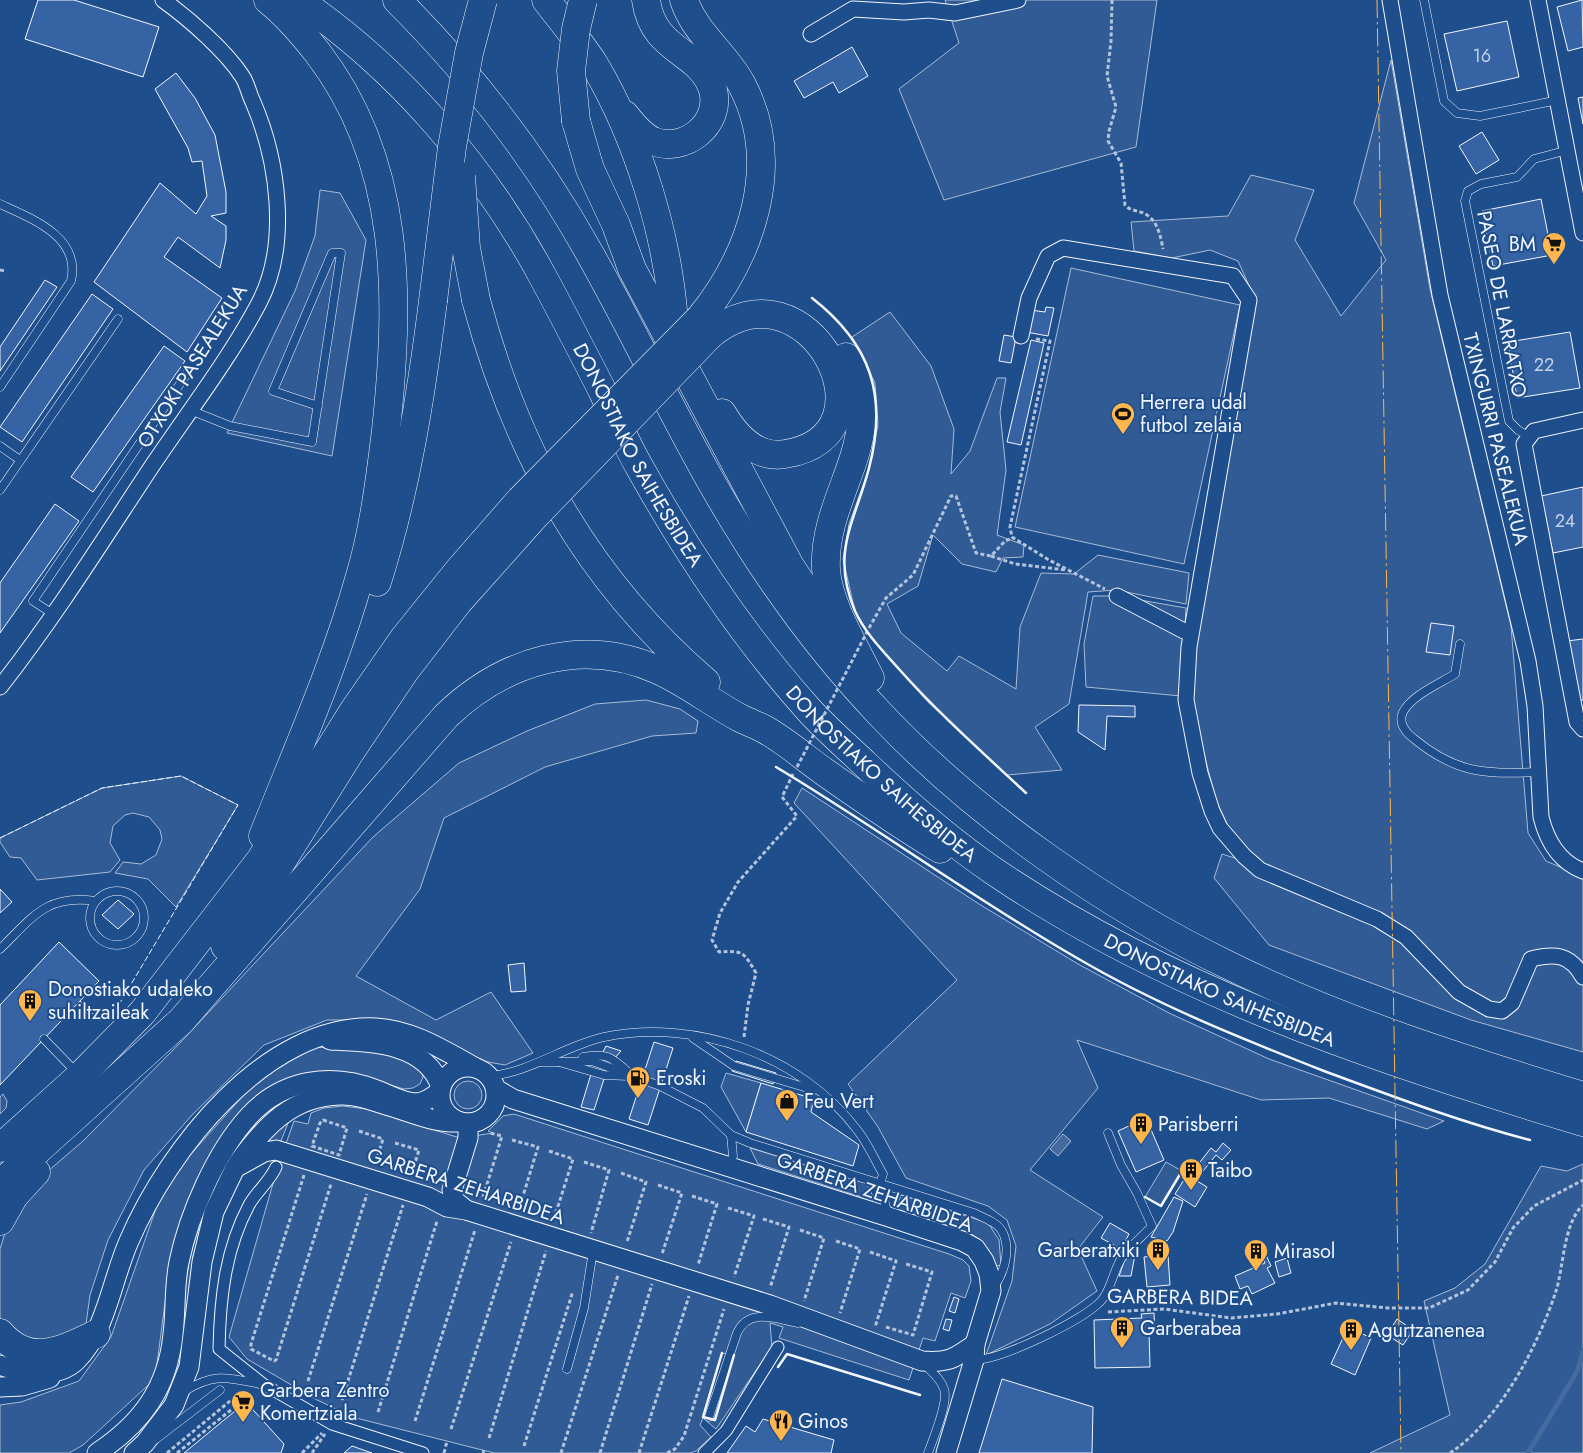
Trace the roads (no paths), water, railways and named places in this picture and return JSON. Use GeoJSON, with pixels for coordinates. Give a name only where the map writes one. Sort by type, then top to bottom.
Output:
{"type":"FeatureCollection","features":[{"type":"Feature","properties":{"kind":"highway"},"geometry":{"type":"LineString","coordinates":[[263,836],[332,663],[361,574],[378,494],[390,394],[393,321],[392,250],[387,216],[371,151],[354,108],[329,67],[304,35],[268,0]]}},
{"type":"Feature","properties":{"kind":"highway","name":"DONOSTIAKO SAIHESBIDEA"},"geometry":{"type":"LineString","coordinates":[[298,0],[372,58],[438,124],[486,187],[541,273],[638,465],[723,605],[810,711],[900,797],[995,872],[1069,918],[1143,958],[1216,992],[1374,1054],[1583,1122]]}},
{"type":"Feature","properties":{"kind":"highway","name":"DONOSTIAKO SAIHESBIDEA"},"geometry":{"type":"LineString","coordinates":[[397,0],[474,82],[512,131],[554,192],[589,251],[715,488],[770,578],[803,623],[882,717],[940,772],[1029,844],[1082,881],[1186,944],[1299,998],[1385,1031],[1583,1096]]}},
{"type":"Feature","properties":{"kind":"highway"},"geometry":{"type":"LineString","coordinates":[[225,904],[263,836],[339,682],[377,580],[402,492],[423,382],[452,147],[469,53],[482,0]]}},
{"type":"Feature","properties":{"kind":"highway"},"geometry":{"type":"LineString","coordinates":[[546,0],[593,63],[613,99],[636,154],[655,218],[672,296],[695,325],[731,428],[753,448],[766,453],[782,455],[800,451],[816,443],[828,432],[836,420],[839,407],[839,381],[827,354],[806,330],[785,318],[759,315],[735,319],[722,325],[695,325],[642,263],[616,224]]}},
{"type":"Feature","properties":{"kind":"highway"},"geometry":{"type":"LineString","coordinates":[[583,0],[576,29],[571,70],[576,121],[590,169],[616,224],[632,269],[790,566],[841,644],[870,678],[972,778],[1065,852],[1082,881]]}},
{"type":"Feature","properties":{"kind":"highway"},"geometry":{"type":"LineString","coordinates":[[613,99],[634,126],[652,140],[664,144],[687,141],[704,128],[710,120],[714,106],[713,91],[708,79],[699,67],[661,37],[649,14],[646,0]]}},
{"type":"Feature","properties":{"kind":"highway"},"geometry":{"type":"LineString","coordinates":[[0,1184],[90,1086],[142,1013],[261,859],[354,710],[404,638],[448,583],[527,508],[695,325],[717,297],[730,276],[748,237],[755,215],[760,185],[761,157],[758,131],[742,84],[728,64],[702,34],[684,0]]}},
{"type":"Feature","properties":{"kind":"highway"},"geometry":{"type":"LineString","coordinates":[[462,95],[460,147],[466,248],[476,300],[494,364],[514,417],[559,507],[588,554],[629,606],[675,655],[764,729],[912,832],[959,860],[995,872]]}},
{"type":"Feature","properties":{"kind":"highway"},"geometry":{"type":"LineString","coordinates":[[695,325],[714,310],[745,302],[774,301],[786,304],[817,320],[829,332],[848,359],[859,392],[862,425],[852,468],[830,523],[826,548],[826,571],[841,618],[870,678]]}},
{"type":"Feature","properties":{"kind":"highway"},"geometry":{"type":"LineString","coordinates":[[121,1076],[187,997],[255,904],[350,754],[410,664],[494,559],[527,508]]}},
{"type":"Feature","properties":{"kind":"highway"},"geometry":{"type":"LineString","coordinates":[[0,1220],[14,1196],[24,1184],[126,1086],[181,1020],[446,716],[466,697],[504,673],[524,665],[568,656],[614,657],[657,669],[740,718],[764,729]]}},
{"type":"Feature","properties":{"kind":"highway"},"geometry":{"type":"LineString","coordinates":[[5,1142],[90,1086],[121,1076],[181,1020]]}},
{"type":"Feature","properties":{"kind":"highway"},"geometry":{"type":"LineString","coordinates":[[0,1333],[19,1348],[37,1353],[57,1352],[96,1334]]}},
{"type":"Feature","properties":{"kind":"street","name":"OTXOKI PASEALEKUA"},"geometry":{"type":"LineString","coordinates":[[0,687],[52,614],[190,410],[260,302],[273,262],[277,230],[276,186],[265,131],[242,76],[184,16],[163,0]]}},
{"type":"Feature","properties":{"kind":"street"},"geometry":{"type":"LineString","coordinates":[[811,34],[853,9],[904,12],[928,10],[954,13],[1018,0]]}},
{"type":"Feature","properties":{"kind":"street","name":"TXINGURRI PASEALEKUA"},"geometry":{"type":"LineString","coordinates":[[1390,0],[1440,295],[1528,661],[1535,706],[1541,817],[1545,835],[1562,858],[1583,871]]}},
{"type":"Feature","properties":{"kind":"street"},"geometry":{"type":"LineString","coordinates":[[1538,0],[1583,233]]}},
{"type":"Feature","properties":{"kind":"street"},"geometry":{"type":"LineString","coordinates":[[1021,336],[1029,298],[1048,256],[1064,248],[1233,276],[1249,300],[1190,632],[1186,700],[1200,773],[1212,811],[1220,828],[1244,856],[1260,870],[1377,919],[1406,937],[1459,992],[1489,1009],[1502,1010],[1512,1003],[1531,958],[1551,954],[1568,959],[1583,977]]}},
{"type":"Feature","properties":{"kind":"street"},"geometry":{"type":"LineString","coordinates":[[1583,420],[1534,431],[1528,436],[1524,444],[1577,722],[1583,729]]}},
{"type":"Feature","properties":{"kind":"street"},"geometry":{"type":"LineString","coordinates":[[1117,596],[1184,631],[1190,632]]}},
{"type":"Feature","properties":{"kind":"street","name":"GARBERA ZEHARBIDEA"},"geometry":{"type":"LineString","coordinates":[[74,1363],[96,1334],[128,1242],[161,1179],[191,1139],[249,1077],[280,1054],[314,1039],[344,1030],[377,1028],[393,1030],[427,1041],[487,1078],[513,1099],[962,1241],[975,1248],[989,1274],[992,1291]]}},
{"type":"Feature","properties":{"kind":"street"},"geometry":{"type":"LineString","coordinates":[[314,1039],[378,1045],[409,1052],[423,1060],[435,1072],[441,1089],[444,1110],[464,1123],[468,1138],[452,1190],[454,1200],[471,1204]]}},
{"type":"Feature","properties":{"kind":"street"},"geometry":{"type":"LineString","coordinates":[[378,1090],[407,1095],[419,1092],[428,1082],[429,1077],[429,1070],[423,1060]]}},
{"type":"Feature","properties":{"kind":"street"},"geometry":{"type":"LineString","coordinates":[[97,1453],[118,1439],[140,1418],[155,1396],[165,1374],[174,1332],[179,1262],[196,1208],[223,1150],[247,1117],[275,1095],[308,1082],[349,1081],[404,1101],[417,1102],[430,1099],[441,1089],[453,1072],[462,1068],[487,1078],[496,1101],[490,1113],[480,1121],[464,1123],[436,1120],[370,1100],[340,1095],[317,1099],[290,1108],[276,1117],[258,1135],[235,1168],[214,1212],[202,1262],[189,1367],[177,1396],[161,1424],[135,1453]]}},
{"type":"Feature","properties":{"kind":"street","name":"GARBERA ZEHARBIDEA"},"geometry":{"type":"LineString","coordinates":[[235,1168],[264,1152],[276,1150],[428,1197],[447,1207],[471,1204],[592,1241],[770,1305],[841,1322],[922,1361],[942,1362],[974,1352]]}},
{"type":"Feature","properties":{"kind":"street"},"geometry":{"type":"LineString","coordinates":[[276,1167],[248,1207],[236,1236],[222,1287],[219,1348],[263,1384],[332,1424],[423,1453]]}},
{"type":"Feature","properties":{"kind":"street"},"geometry":{"type":"LineString","coordinates":[[946,1453],[992,1291]]}},
{"type":"Feature","properties":{"kind":"street"},"geometry":{"type":"LineString","coordinates":[[704,1453],[726,1431],[778,1347]]}},
{"type":"Feature","properties":{"kind":"street"},"geometry":{"type":"LineString","coordinates":[[0,1365],[36,1373],[62,1368],[74,1363]]}},
{"type":"Feature","properties":{"kind":"street"},"geometry":{"type":"LineString","coordinates":[[0,1387],[36,1383],[50,1378],[74,1363]]}},
{"type":"Feature","properties":{"kind":"lane"},"geometry":{"type":"LineString","coordinates":[[1424,0],[1444,101],[1458,113],[1480,116],[1558,100]]}},
{"type":"Feature","properties":{"kind":"lane","name":"PASEO DE LARRATXO"},"geometry":{"type":"LineString","coordinates":[[1528,436],[1509,421],[1465,201],[1468,191],[1474,188],[1516,177],[1534,159],[1568,150]]}},
{"type":"Feature","properties":{"kind":"lane"},"geometry":{"type":"LineString","coordinates":[[0,204],[36,220],[64,242],[74,266],[71,281],[0,387]]}},
{"type":"Feature","properties":{"kind":"lane"},"geometry":{"type":"LineString","coordinates":[[190,410],[230,426],[312,442],[318,406],[341,253],[332,253],[273,391],[318,406]]}},
{"type":"Feature","properties":{"kind":"lane"},"geometry":{"type":"LineString","coordinates":[[0,490],[118,319]]}},
{"type":"Feature","properties":{"kind":"lane"},"geometry":{"type":"LineString","coordinates":[[52,614],[33,601],[188,372]]}},
{"type":"Feature","properties":{"kind":"lane"},"geometry":{"type":"LineString","coordinates":[[0,446],[20,460]]}},
{"type":"Feature","properties":{"kind":"lane"},"geometry":{"type":"LineString","coordinates":[[1460,644],[1455,674],[1409,703],[1401,714],[1401,724],[1408,735],[1424,748],[1453,765],[1478,771],[1509,774],[1538,772]]}},
{"type":"Feature","properties":{"kind":"lane"},"geometry":{"type":"LineString","coordinates":[[0,949],[51,904],[62,900],[78,898],[95,901],[109,891],[128,892],[136,897],[144,913],[141,931],[127,943],[118,945],[101,940],[91,926],[90,918],[95,901]]}},
{"type":"Feature","properties":{"kind":"lane"},"geometry":{"type":"LineString","coordinates":[[487,1078],[510,1074],[568,1048],[604,1037],[647,1033],[688,1035],[743,1046],[801,1078],[832,1102],[858,1132],[883,1174],[880,1184],[889,1217]]}},
{"type":"Feature","properties":{"kind":"lane"},"geometry":{"type":"LineString","coordinates":[[688,1035],[734,1066],[818,1092]]}},
{"type":"Feature","properties":{"kind":"lane"},"geometry":{"type":"LineString","coordinates":[[44,1040],[90,1086]]}},
{"type":"Feature","properties":{"kind":"lane"},"geometry":{"type":"LineString","coordinates":[[534,1063],[559,1062],[600,1054],[615,1059],[633,1076]]}},
{"type":"Feature","properties":{"kind":"lane"},"geometry":{"type":"LineString","coordinates":[[559,1062],[604,1075],[633,1076],[660,1086],[703,1108],[731,1135],[974,1213],[992,1221],[1003,1233],[1006,1257],[999,1279],[992,1291]]}},
{"type":"Feature","properties":{"kind":"lane","name":"GARBERA BIDEA"},"geometry":{"type":"LineString","coordinates":[[974,1352],[984,1360],[1029,1343],[1087,1312],[1102,1300],[1122,1257],[1152,1226],[1137,1193],[1121,1165],[1108,1133]]}},
{"type":"Feature","properties":{"kind":"lane"},"geometry":{"type":"LineString","coordinates":[[730,1168],[734,1156],[731,1135]]}},
{"type":"Feature","properties":{"kind":"lane"},"geometry":{"type":"LineString","coordinates":[[568,1368],[584,1308],[592,1241]]}},
{"type":"Feature","properties":{"kind":"lane"},"geometry":{"type":"LineString","coordinates":[[709,1417],[737,1333],[744,1322],[758,1316],[841,1322]]}},
{"type":"Feature","properties":{"kind":"lane"},"geometry":{"type":"LineString","coordinates":[[922,1361],[941,1382],[945,1391],[944,1403],[928,1453]]}},
{"type":"Feature","properties":{"kind":"lane"},"geometry":{"type":"LineString","coordinates":[[177,1396],[197,1384],[213,1378],[229,1377],[263,1384]]}},
{"type":"Feature","properties":{"kind":"lane"},"geometry":{"type":"LineString","coordinates":[[135,1453],[177,1425],[220,1390]]}},
{"type":"Feature","properties":{"kind":"waterway"},"geometry":{"type":"LineString","coordinates":[[1528,1453],[1578,1370],[1583,1351]]}},
{"type":"Feature","properties":{"kind":"place","name":"BM"},"geometry":{"type":"Point","coordinates":[1554,265]}},
{"type":"Feature","properties":{"kind":"place","name":"Herrera udal futbol zelaia"},"geometry":{"type":"Point","coordinates":[1123,435]}},
{"type":"Feature","properties":{"kind":"place","name":"Donostiako udaleko suhiltzaileak"},"geometry":{"type":"Point","coordinates":[30,1022]}},
{"type":"Feature","properties":{"kind":"place","name":"Eroski"},"geometry":{"type":"Point","coordinates":[638,1099]}},
{"type":"Feature","properties":{"kind":"place","name":"Feu Vert"},"geometry":{"type":"Point","coordinates":[787,1122]}},
{"type":"Feature","properties":{"kind":"place","name":"Parisberri"},"geometry":{"type":"Point","coordinates":[1141,1145]}},
{"type":"Feature","properties":{"kind":"place","name":"Taibo"},"geometry":{"type":"Point","coordinates":[1191,1191]}},
{"type":"Feature","properties":{"kind":"place","name":"Garberatxiki"},"geometry":{"type":"Point","coordinates":[1158,1271]}},
{"type":"Feature","properties":{"kind":"place","name":"Mirasol"},"geometry":{"type":"Point","coordinates":[1256,1272]}},
{"type":"Feature","properties":{"kind":"place","name":"Garberabea"},"geometry":{"type":"Point","coordinates":[1122,1349]}},
{"type":"Feature","properties":{"kind":"place","name":"Agurtzanenea"},"geometry":{"type":"Point","coordinates":[1351,1351]}},
{"type":"Feature","properties":{"kind":"place","name":"Garbera Zentro Komertziala"},"geometry":{"type":"Point","coordinates":[243,1423]}},
{"type":"Feature","properties":{"kind":"place","name":"Ginos"},"geometry":{"type":"Point","coordinates":[781,1442]}}]}
